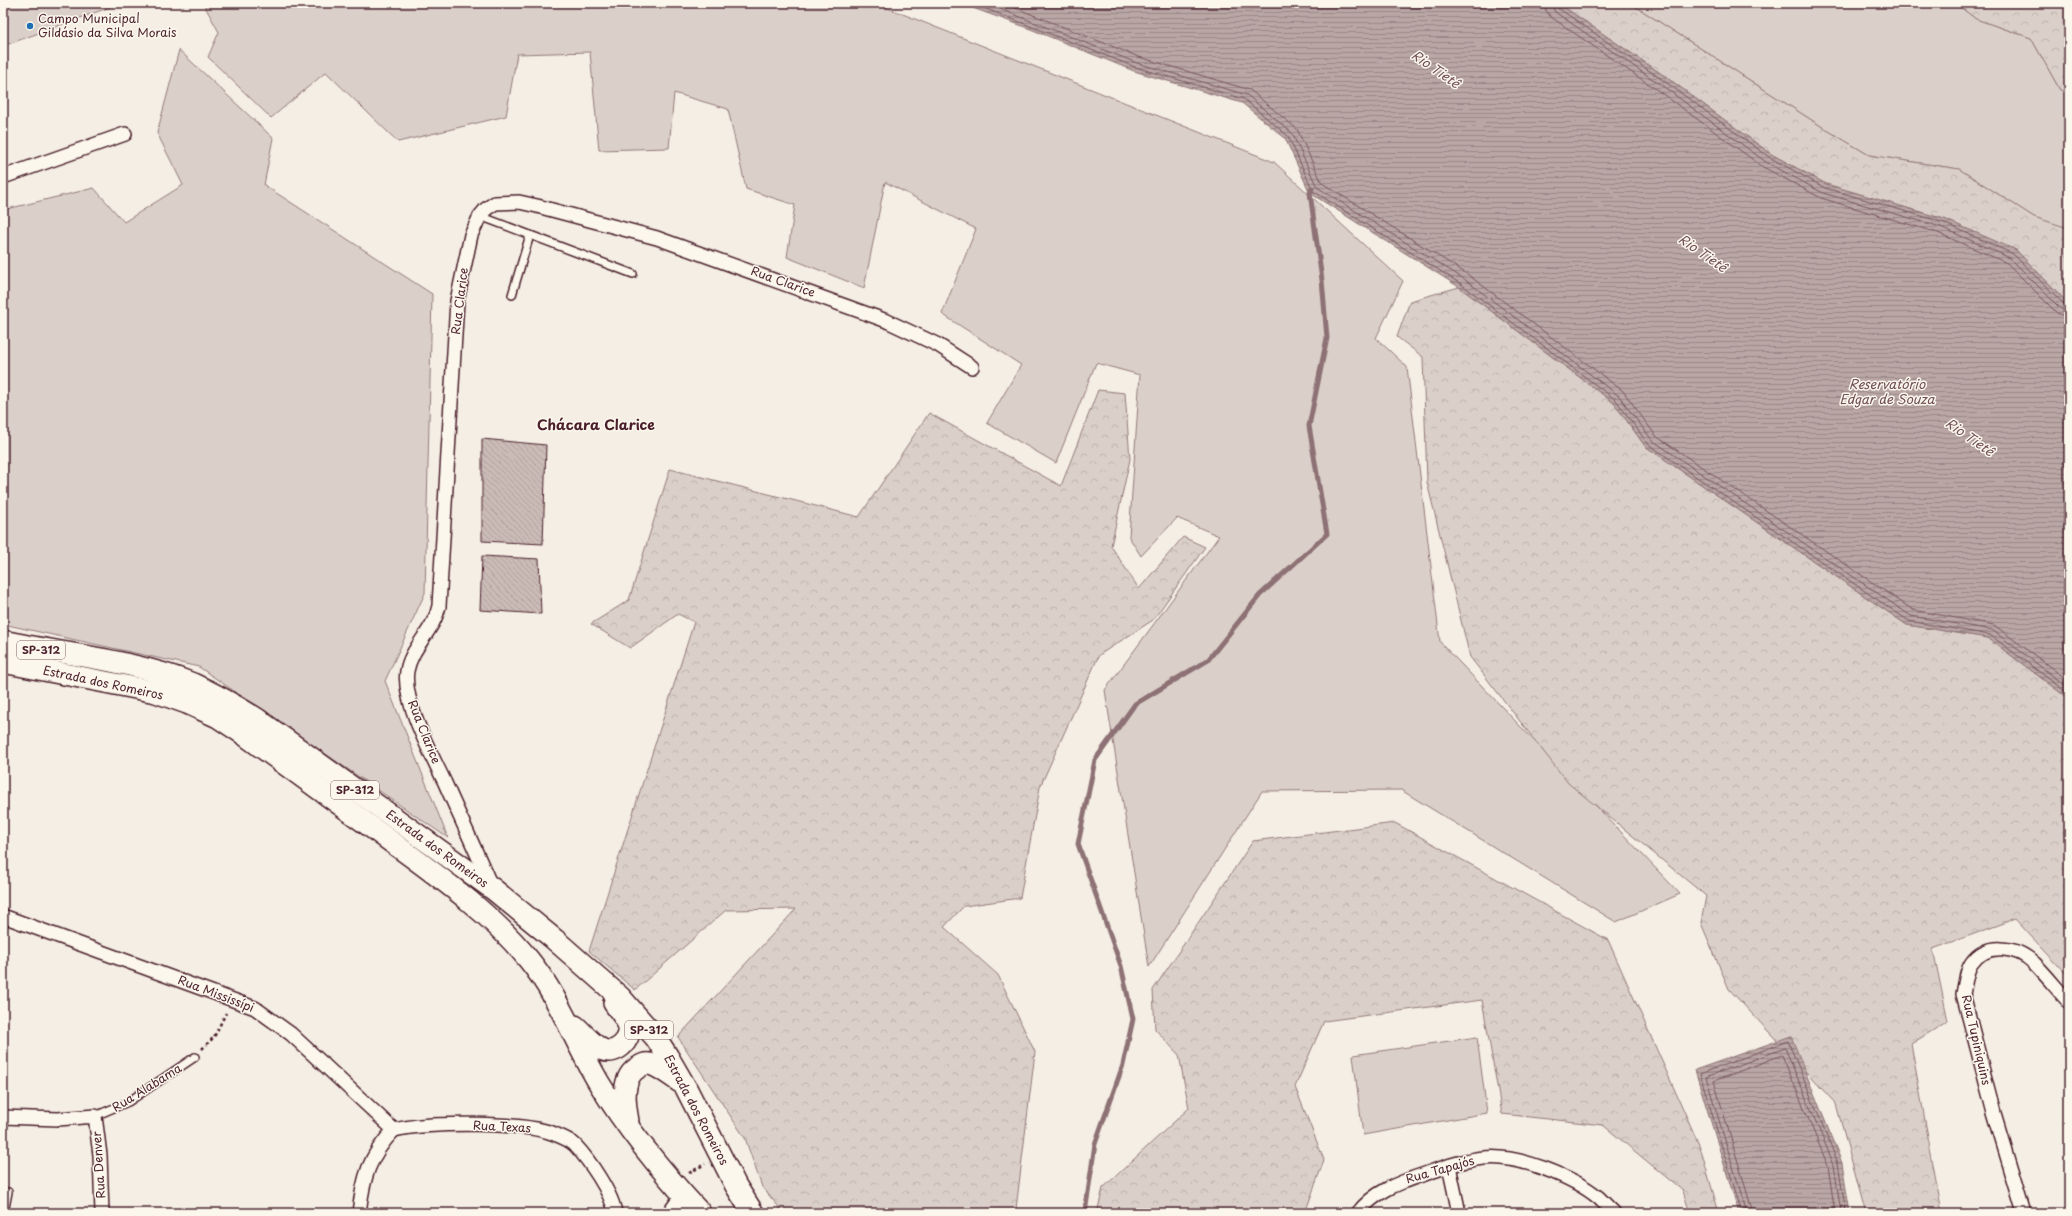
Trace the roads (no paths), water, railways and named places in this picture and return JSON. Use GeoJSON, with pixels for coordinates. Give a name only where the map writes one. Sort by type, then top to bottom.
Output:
{"type":"FeatureCollection","features":[{"type":"Feature","properties":{"kind":"main road","name":"Estrada dos Romeiros"},"geometry":{"type":"LineString","coordinates":[[3,641],[159,673],[192,684],[226,700],[257,719],[493,889],[554,939],[620,998],[656,1038],[686,1088],[720,1156],[753,1213]]}},
{"type":"Feature","properties":{"kind":"main road","name":"Estrada dos Romeiros"},"geometry":{"type":"LineString","coordinates":[[3,662],[156,692],[187,703],[218,717],[245,735],[420,863],[477,908],[513,941],[541,975],[566,1017],[600,1084],[628,1125],[700,1213]]}},
{"type":"Feature","properties":{"kind":"main road"},"geometry":{"type":"LineString","coordinates":[[566,1017],[602,1050],[610,1051],[618,1049],[626,1042],[628,1027],[600,981]]}},
{"type":"Feature","properties":{"kind":"main road"},"geometry":{"type":"LineString","coordinates":[[628,1125],[624,1102],[625,1088],[635,1068],[643,1064],[652,1065],[664,1071],[686,1088]]}},
{"type":"Feature","properties":{"kind":"street"},"geometry":{"type":"LineString","coordinates":[[3,177],[125,134]]}},
{"type":"Feature","properties":{"kind":"street","name":"Rua Clarice"},"geometry":{"type":"LineString","coordinates":[[493,889],[419,726],[406,686],[407,671],[411,658],[431,628],[436,618],[439,606],[457,301],[471,235],[480,216],[486,209],[495,203],[519,202],[657,238],[887,320],[938,345],[972,367]]}},
{"type":"Feature","properties":{"kind":"street","name":"Rua Mississípi"},"geometry":{"type":"LineString","coordinates":[[3,916],[255,1008],[291,1034],[394,1130]]}},
{"type":"Feature","properties":{"kind":"street","name":"Rua Tupiniquins"},"geometry":{"type":"LineString","coordinates":[[2024,1213],[1994,1113],[1963,994],[1966,979],[1971,965],[1981,954],[1993,948],[2003,948],[2019,953],[2033,962],[2069,1002]]}},
{"type":"Feature","properties":{"kind":"street","name":"Rua Alabama"},"geometry":{"type":"LineString","coordinates":[[3,1117],[58,1119],[95,1116]]}},
{"type":"Feature","properties":{"kind":"street","name":"Rua Denver"},"geometry":{"type":"LineString","coordinates":[[95,1116],[100,1155],[102,1213]]}},
{"type":"Feature","properties":{"kind":"street","name":"Rua Texas"},"geometry":{"type":"LineString","coordinates":[[394,1130],[410,1126],[438,1125],[511,1126],[526,1127],[556,1134],[574,1144],[587,1160],[612,1202],[615,1213]]}},
{"type":"Feature","properties":{"kind":"street"},"geometry":{"type":"LineString","coordinates":[[359,1213],[366,1170],[380,1143],[394,1130]]}},
{"type":"Feature","properties":{"kind":"street","name":"Rua Tapajós"},"geometry":{"type":"LineString","coordinates":[[1358,1213],[1379,1194],[1396,1184],[1450,1166],[1484,1158],[1509,1159],[1547,1170],[1572,1181],[1598,1198],[1614,1213]]}},
{"type":"Feature","properties":{"kind":"street"},"geometry":{"type":"LineString","coordinates":[[1450,1166],[1459,1213]]}},
{"type":"Feature","properties":{"kind":"street"},"geometry":{"type":"LineString","coordinates":[[670,1213],[678,1188]]}},
{"type":"Feature","properties":{"kind":"lane"},"geometry":{"type":"LineString","coordinates":[[480,216],[633,274]]}},
{"type":"Feature","properties":{"kind":"lane"},"geometry":{"type":"LineString","coordinates":[[512,295],[530,235]]}},
{"type":"Feature","properties":{"kind":"lane","name":"Rua Alabama"},"geometry":{"type":"LineString","coordinates":[[95,1116],[128,1102],[195,1057]]}},
{"type":"Feature","properties":{"kind":"lane"},"geometry":{"type":"LineString","coordinates":[[4,1213],[8,1192]]}},
{"type":"Feature","properties":{"kind":"water","name":"Reservatório Edgar de Souza"},"geometry":{"type":"Polygon","coordinates":[[[959,3],[1558,3],[1669,79],[1771,154],[1826,184],[1944,219],[2016,250],[2069,304],[2069,699],[1988,638],[1907,625],[1645,446],[1614,403],[1459,287],[1310,193],[1285,138],[1242,103],[1134,71],[1028,28],[959,3]]]}},
{"type":"Feature","properties":{"kind":"water"},"geometry":{"type":"Polygon","coordinates":[[[1791,1036],[1842,1163],[1850,1213],[1739,1213],[1695,1070],[1791,1036]]]}},
{"type":"Feature","properties":{"kind":"waterway"},"geometry":{"type":"LineString","coordinates":[[1085,1213],[1095,1144],[1123,1065],[1133,1019],[1121,966],[1078,844],[1095,760],[1135,704],[1208,660],[1260,595],[1327,534],[1309,426],[1327,338],[1322,280],[1310,193],[1312,188]]}},
{"type":"Feature","properties":{"kind":"place","name":"Campo Municipal Gildásio da Silva Morais"},"geometry":{"type":"Point","coordinates":[30,26]}},
{"type":"Feature","properties":{"kind":"district","name":"Chácara Clarice"},"geometry":{"type":"Point","coordinates":[596,425]}},
{"type":"Feature","properties":{"kind":"water label","name":"Rio Tietê"},"geometry":{"type":"Point","coordinates":[1436,69]}},
{"type":"Feature","properties":{"kind":"water label","name":"Rio Tietê"},"geometry":{"type":"Point","coordinates":[1703,253]}},
{"type":"Feature","properties":{"kind":"water label","name":"Rio Tietê"},"geometry":{"type":"Point","coordinates":[1970,437]}}]}
